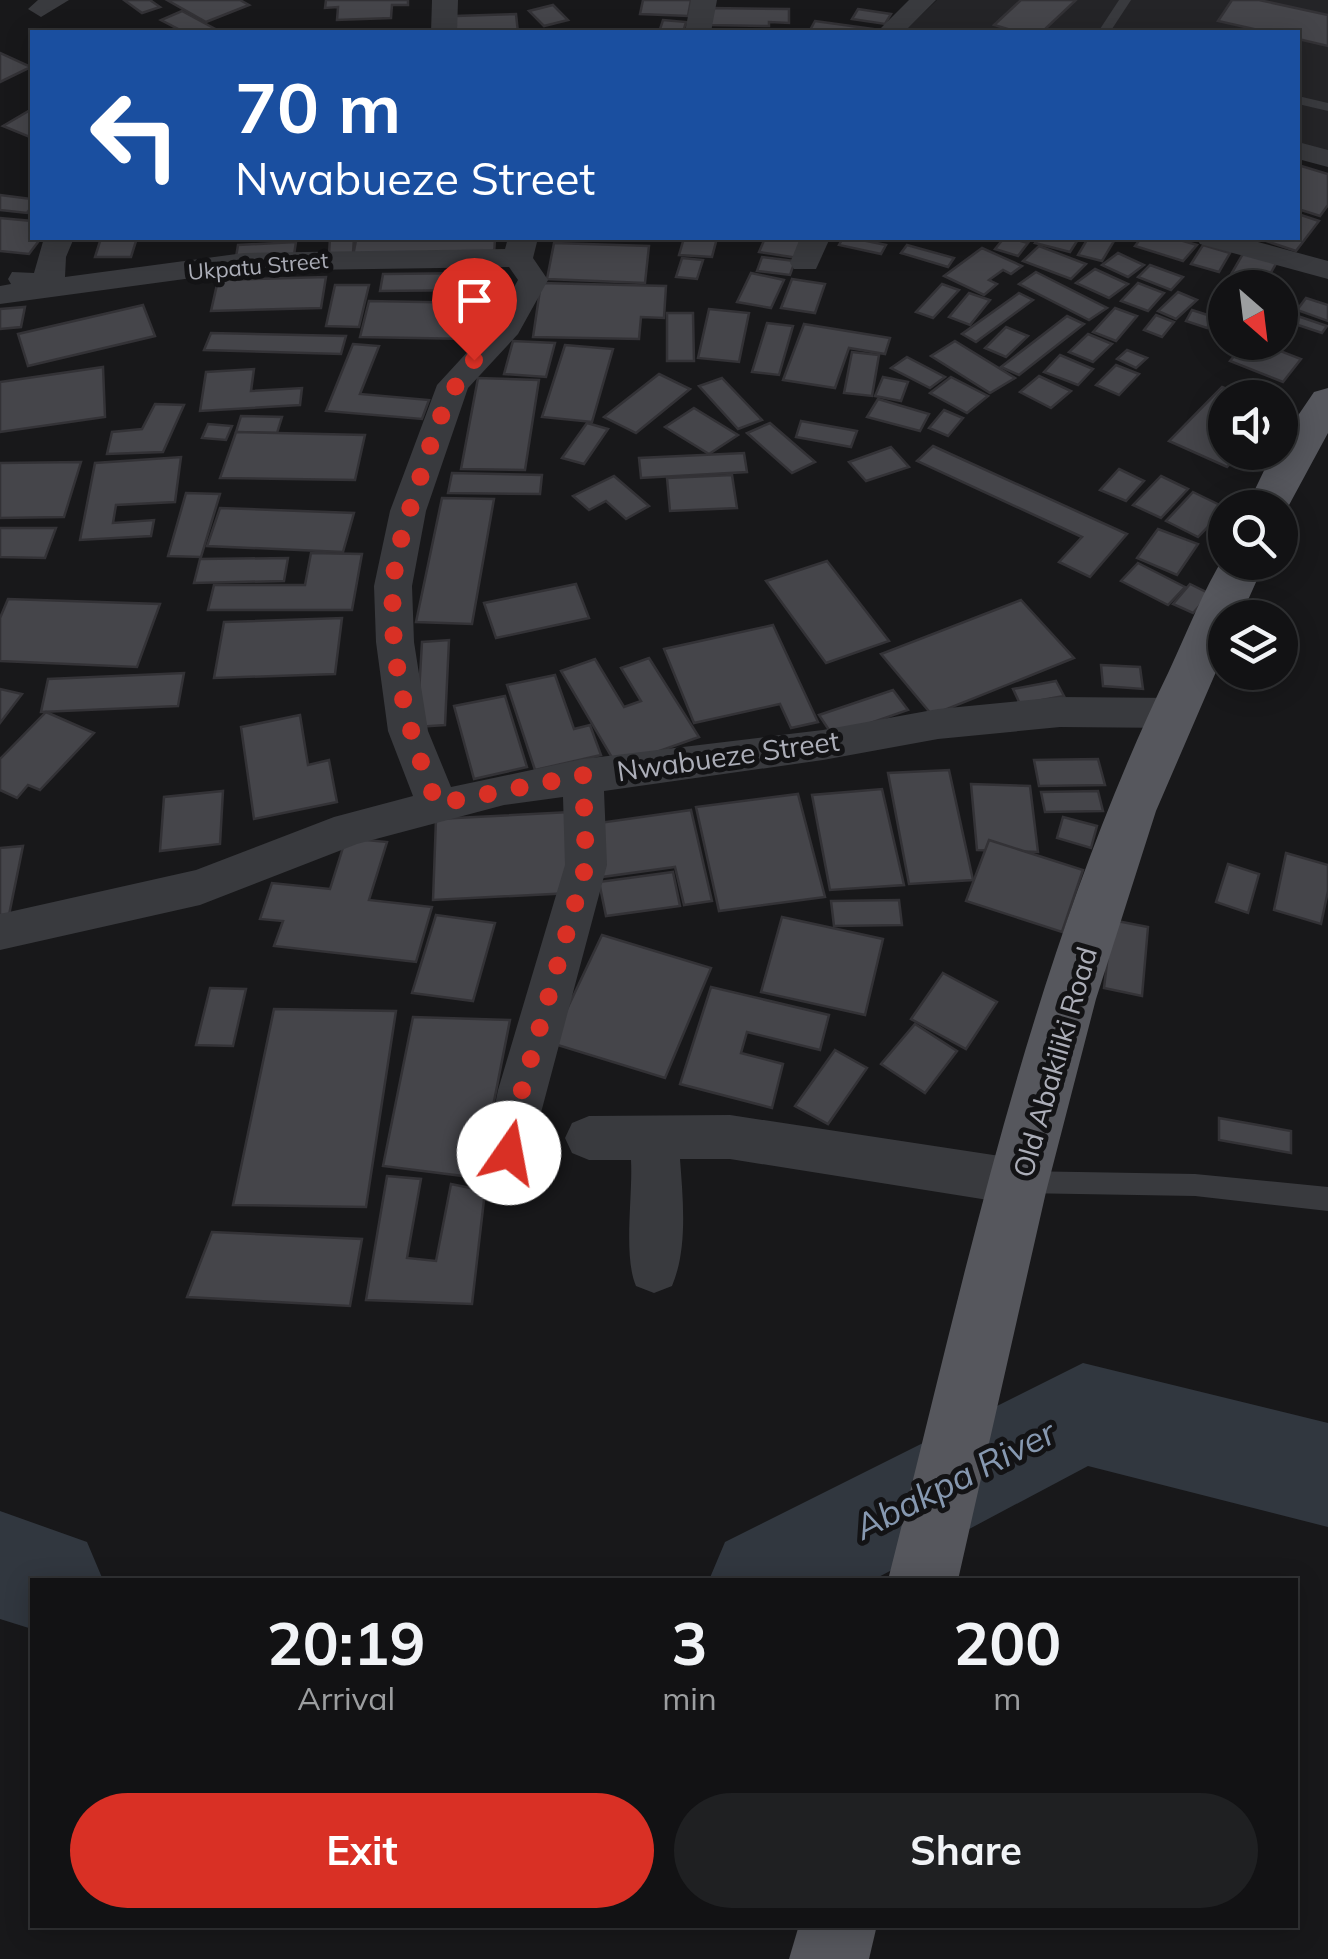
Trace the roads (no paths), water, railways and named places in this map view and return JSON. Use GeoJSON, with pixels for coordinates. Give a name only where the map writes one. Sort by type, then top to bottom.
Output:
{"type":"FeatureCollection","features":[{"type":"Feature","properties":{"kind":"main road"},"geometry":{"type":"LineString","coordinates":[[1276,490],[1287,464],[1328,401]]}},
{"type":"Feature","properties":{"kind":"main road","name":"Old Abakiliki Road"},"geometry":{"type":"LineString","coordinates":[[923,1578],[1070,998],[1131,810],[1235,580]]}},
{"type":"Feature","properties":{"kind":"main road"},"geometry":{"type":"LineString","coordinates":[[829,1959],[837,1928]]}},
{"type":"Feature","properties":{"kind":"street"},"geometry":{"type":"LineString","coordinates":[[444,30],[445,0]]}},
{"type":"Feature","properties":{"kind":"street"},"geometry":{"type":"LineString","coordinates":[[698,30],[704,0]]}},
{"type":"Feature","properties":{"kind":"street"},"geometry":{"type":"LineString","coordinates":[[892,30],[923,0]]}},
{"type":"Feature","properties":{"kind":"street"},"geometry":{"type":"LineString","coordinates":[[1300,151],[1328,160]]}},
{"type":"Feature","properties":{"kind":"street"},"geometry":{"type":"LineString","coordinates":[[0,268],[48,291],[50,257],[58,240]]}},
{"type":"Feature","properties":{"kind":"street"},"geometry":{"type":"LineString","coordinates":[[1218,240],[1328,270]]}},
{"type":"Feature","properties":{"kind":"street"},"geometry":{"type":"LineString","coordinates":[[437,804],[408,732],[395,642],[393,586],[408,512],[435,427],[454,384],[507,327],[533,280],[520,248]]}},
{"type":"Feature","properties":{"kind":"street","name":"Ukpatu Street"},"geometry":{"type":"LineString","coordinates":[[0,295],[244,262],[520,248]]}},
{"type":"Feature","properties":{"kind":"street","name":"Nwabueze Street"},"geometry":{"type":"LineString","coordinates":[[0,932],[200,887],[350,829],[437,804],[583,775],[823,745],[938,724],[1060,712],[1176,713]]}},
{"type":"Feature","properties":{"kind":"street"},"geometry":{"type":"LineString","coordinates":[[509,1153],[522,1090],[586,865],[583,775]]}},
{"type":"Feature","properties":{"kind":"street"},"geometry":{"type":"LineString","coordinates":[[589,1138],[730,1137],[1013,1212]]}},
{"type":"Feature","properties":{"kind":"street"},"geometry":{"type":"LineString","coordinates":[[654,1140],[658,1200],[654,1269]]}},
{"type":"Feature","properties":{"kind":"lane"},"geometry":{"type":"LineString","coordinates":[[1105,30],[1125,0]]}},
{"type":"Feature","properties":{"kind":"lane"},"geometry":{"type":"LineString","coordinates":[[1300,100],[1328,107]]}},
{"type":"Feature","properties":{"kind":"lane"},"geometry":{"type":"LineString","coordinates":[[1013,1212],[1195,1185],[1328,1199]]}},
{"type":"Feature","properties":{"kind":"waterway","name":"Abakpa River"},"geometry":{"type":"LineString","coordinates":[[767,1578],[1083,1414],[1328,1475]]}},
{"type":"Feature","properties":{"kind":"waterway","name":"Abakpa River"},"geometry":{"type":"LineString","coordinates":[[0,1565],[42,1578]]}}]}
